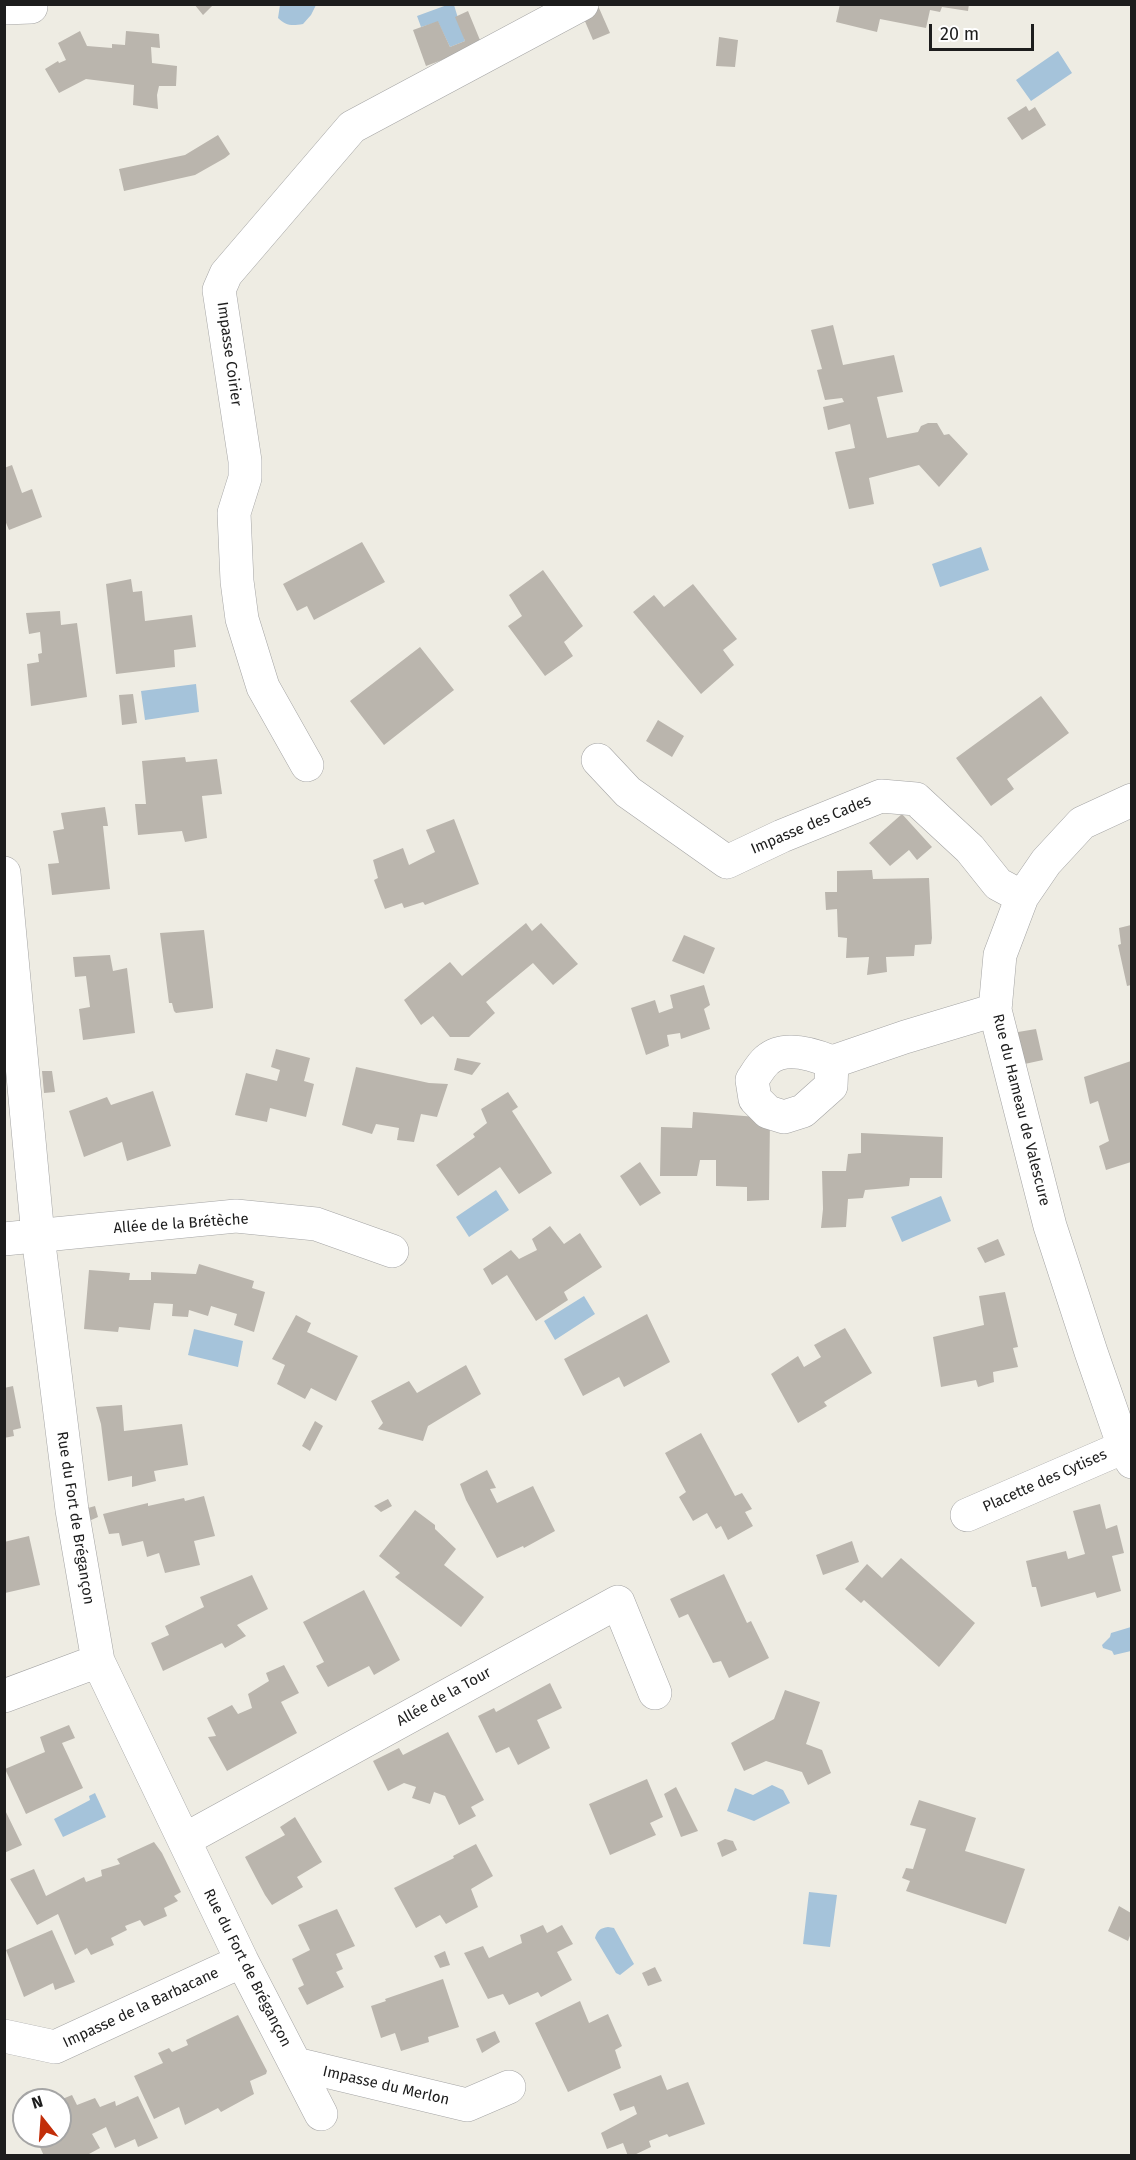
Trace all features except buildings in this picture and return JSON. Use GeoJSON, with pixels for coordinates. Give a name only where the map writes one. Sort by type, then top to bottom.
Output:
{"type":"FeatureCollection","features":[{"type":"Feature","properties":{"kind":"street","name":"Impasse Coirier"},"geometry":{"type":"LineString","coordinates":[[307,765],[263,687],[242,620],[237,581],[234,513],[246,478],[245,461],[219,290],[226,274],[352,128],[582,4]]}},
{"type":"Feature","properties":{"kind":"street","name":"Impasse des Cades"},"geometry":{"type":"LineString","coordinates":[[598,760],[627,792],[727,862],[782,836],[881,796],[916,799],[970,849],[998,884],[1022,897]]}},
{"type":"Feature","properties":{"kind":"street","name":"Rue du Hameau de Valescure"},"geometry":{"type":"LineString","coordinates":[[1128,1455],[1050,1226],[995,1010],[1000,956],[1022,897],[1046,862],[1082,823],[1131,800]]}},
{"type":"Feature","properties":{"kind":"street","name":"Rue du Fort de Brégançon"},"geometry":{"type":"LineString","coordinates":[[4,873],[38,1236],[72,1510],[98,1661],[242,1961],[321,2114]]}},
{"type":"Feature","properties":{"kind":"street"},"geometry":{"type":"LineString","coordinates":[[832,1062],[995,1010]]}},
{"type":"Feature","properties":{"kind":"street","name":"Allée de la Brétèche"},"geometry":{"type":"LineString","coordinates":[[4,1239],[237,1216],[316,1224],[392,1251]]}},
{"type":"Feature","properties":{"kind":"street","name":"Placette des Cytises"},"geometry":{"type":"LineString","coordinates":[[967,1515],[1128,1455]]}},
{"type":"Feature","properties":{"kind":"street","name":"Allée de la Tour"},"geometry":{"type":"LineString","coordinates":[[184,1840],[618,1602],[655,1693]]}},
{"type":"Feature","properties":{"kind":"street"},"geometry":{"type":"LineString","coordinates":[[4,1696],[98,1661]]}},
{"type":"Feature","properties":{"kind":"street","name":"Impasse de la Barbacane"},"geometry":{"type":"LineString","coordinates":[[4,2036],[55,2047],[242,1961]]}},
{"type":"Feature","properties":{"kind":"street","name":"Impasse du Merlon"},"geometry":{"type":"LineString","coordinates":[[296,2064],[467,2105],[509,2087]]}},
{"type":"Feature","properties":{"kind":"water"},"geometry":{"type":"Polygon","coordinates":[[[280,4],[316,5],[303,24],[292,25],[278,18],[280,4]]]}},
{"type":"Feature","properties":{"kind":"water"},"geometry":{"type":"Polygon","coordinates":[[[447,5],[454,5],[465,41],[450,47],[438,22],[421,27],[417,16],[447,5]]]}},
{"type":"Feature","properties":{"kind":"water"},"geometry":{"type":"Polygon","coordinates":[[[1058,51],[1072,73],[1031,101],[1016,80],[1058,51]]]}},
{"type":"Feature","properties":{"kind":"water"},"geometry":{"type":"Polygon","coordinates":[[[981,547],[989,570],[940,587],[932,564],[981,547]]]}},
{"type":"Feature","properties":{"kind":"water"},"geometry":{"type":"Polygon","coordinates":[[[196,684],[199,712],[145,720],[141,691],[196,684]]]}},
{"type":"Feature","properties":{"kind":"water"},"geometry":{"type":"Polygon","coordinates":[[[496,1190],[509,1210],[469,1237],[456,1217],[496,1190]]]}},
{"type":"Feature","properties":{"kind":"water"},"geometry":{"type":"Polygon","coordinates":[[[941,1196],[951,1221],[902,1242],[891,1217],[941,1196]]]}},
{"type":"Feature","properties":{"kind":"water"},"geometry":{"type":"Polygon","coordinates":[[[584,1296],[595,1314],[555,1340],[544,1321],[584,1296]]]}},
{"type":"Feature","properties":{"kind":"water"},"geometry":{"type":"Polygon","coordinates":[[[194,1329],[243,1341],[238,1367],[188,1355],[194,1329]]]}},
{"type":"Feature","properties":{"kind":"water"},"geometry":{"type":"Polygon","coordinates":[[[1131,1627],[1131,1651],[1114,1655],[1112,1651],[1103,1648],[1102,1645],[1111,1633],[1131,1627]]]}},
{"type":"Feature","properties":{"kind":"water"},"geometry":{"type":"Polygon","coordinates":[[[772,1785],[783,1790],[790,1803],[754,1821],[727,1811],[735,1788],[753,1795],[772,1785]]]}},
{"type":"Feature","properties":{"kind":"water"},"geometry":{"type":"Polygon","coordinates":[[[95,1793],[106,1817],[63,1837],[54,1819],[90,1800],[89,1796],[95,1793]]]}},
{"type":"Feature","properties":{"kind":"water"},"geometry":{"type":"Polygon","coordinates":[[[809,1892],[837,1895],[830,1947],[803,1944],[809,1892]]]}},
{"type":"Feature","properties":{"kind":"water"},"geometry":{"type":"Polygon","coordinates":[[[614,1928],[634,1964],[620,1975],[616,1973],[595,1938],[599,1930],[614,1928]]]}}]}
